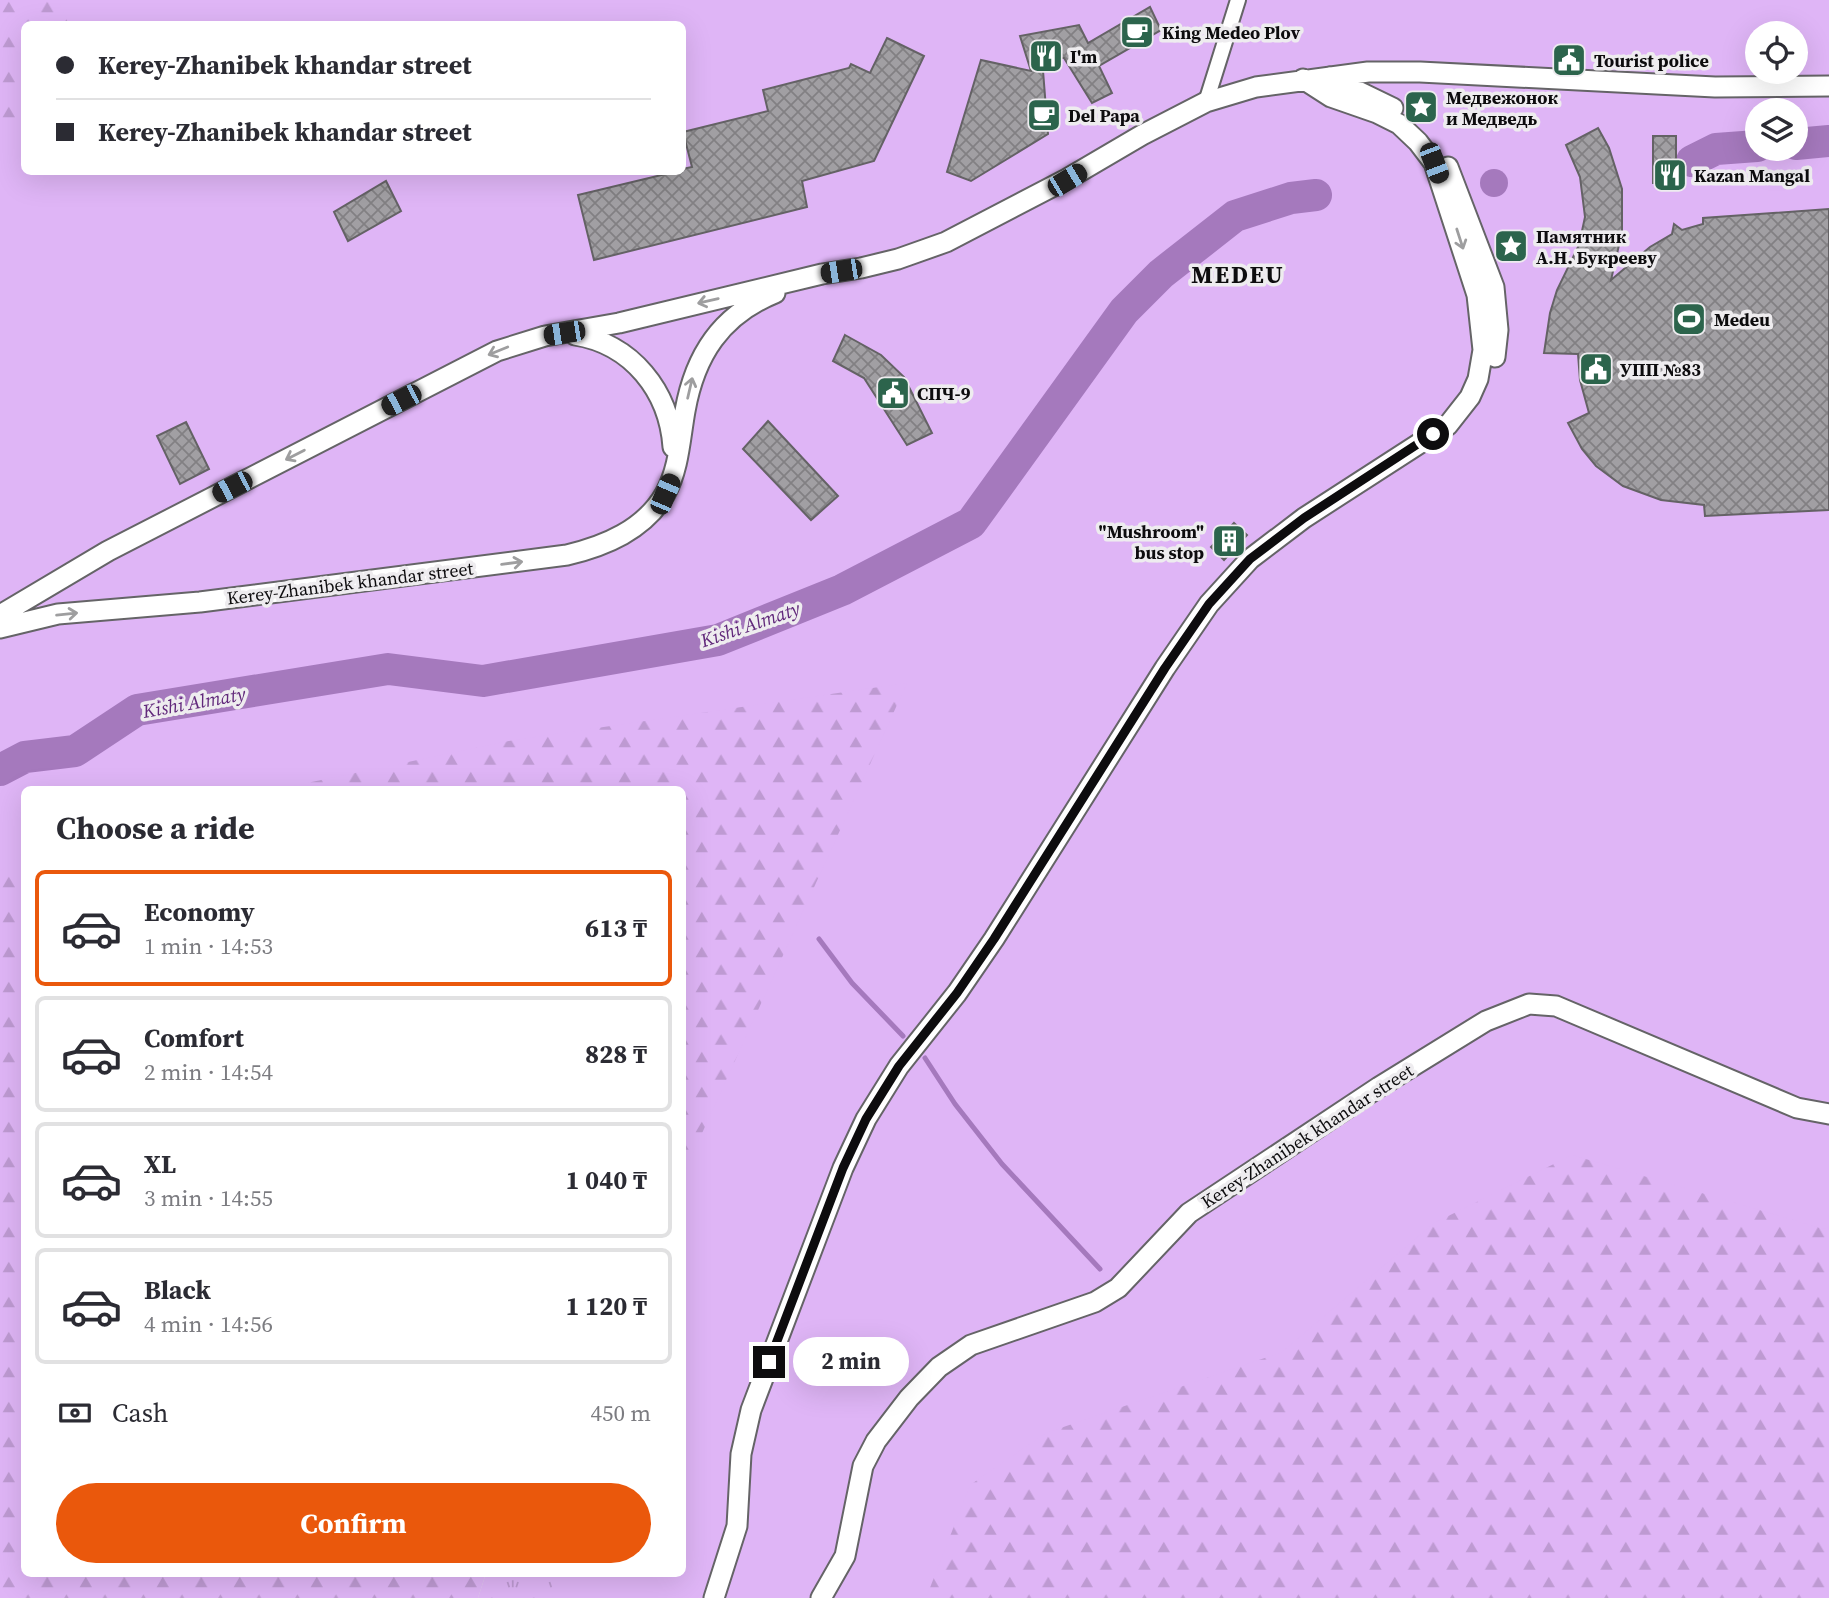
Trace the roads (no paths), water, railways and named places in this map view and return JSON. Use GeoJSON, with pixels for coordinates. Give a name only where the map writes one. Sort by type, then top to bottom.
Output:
{"type":"FeatureCollection","features":[{"type":"Feature","properties":{"kind":"street"},"geometry":{"type":"LineString","coordinates":[[1206,102],[1238,0]]}},
{"type":"Feature","properties":{"kind":"street","name":"Kerey-Zhanibek khandar street"},"geometry":{"type":"LineString","coordinates":[[0,615],[108,551],[497,351],[564,333],[619,323],[822,274],[898,259],[946,242],[1067,180],[1142,135],[1206,102],[1256,87],[1368,72],[1420,72],[1714,88],[1829,86]]}},
{"type":"Feature","properties":{"kind":"street"},"geometry":{"type":"LineString","coordinates":[[1329,76],[1419,126],[1440,151],[1457,188],[1494,287],[1499,330],[1495,357]]}},
{"type":"Feature","properties":{"kind":"street"},"geometry":{"type":"LineString","coordinates":[[714,1598],[737,1526],[741,1454],[751,1410],[843,1168],[866,1119],[899,1066],[957,993],[994,939],[1165,668],[1209,604],[1250,559],[1304,518],[1448,425],[1470,397],[1483,350],[1482,327],[1477,295],[1434,163],[1418,142],[1399,124],[1377,113],[1331,97],[1303,79]]}},
{"type":"Feature","properties":{"kind":"street","name":"Kerey-Zhanibek khandar street"},"geometry":{"type":"LineString","coordinates":[[0,628],[58,614],[200,602],[567,555],[600,547],[639,523],[665,494],[679,452],[694,373],[707,347],[723,326],[755,301],[822,274]]}},
{"type":"Feature","properties":{"kind":"street","name":"Kerey-Zhanibek khandar street"},"geometry":{"type":"LineString","coordinates":[[564,333],[593,338],[608,344],[629,358],[658,391],[672,430],[674,450],[671,479]]}},
{"type":"Feature","properties":{"kind":"street","name":"Kerey-Zhanibek khandar street"},"geometry":{"type":"LineString","coordinates":[[821,1598],[845,1556],[863,1466],[876,1441],[909,1398],[939,1367],[971,1345],[1095,1302],[1118,1288],[1189,1213],[1379,1087],[1486,1021],[1529,1004],[1556,1006],[1797,1108],[1829,1114]]}},
{"type":"Feature","properties":{"kind":"waterway","name":"Kіshі Almaty"},"geometry":{"type":"LineString","coordinates":[[1808,143],[1829,141]]}},
{"type":"Feature","properties":{"kind":"waterway","name":"Kіshі Almaty"},"geometry":{"type":"LineString","coordinates":[[1692,161],[1716,149],[1745,147]]}},
{"type":"Feature","properties":{"kind":"waterway","name":"Kіshі Almaty"},"geometry":{"type":"LineString","coordinates":[[0,770],[25,757],[75,751],[137,710],[388,669],[483,681],[718,640],[842,590],[971,523],[1124,311],[1161,274],[1235,216],[1291,198],[1316,195]]}},
{"type":"Feature","properties":{"kind":"waterway"},"geometry":{"type":"LineString","coordinates":[[819,939],[852,983],[903,1036]]}},
{"type":"Feature","properties":{"kind":"waterway"},"geometry":{"type":"LineString","coordinates":[[925,1058],[955,1104],[1002,1164],[1100,1269]]}},
{"type":"Feature","properties":{"kind":"place","name":"King Medeo Plov"},"geometry":{"type":"Point","coordinates":[1137,32]}},
{"type":"Feature","properties":{"kind":"place","name":"I'm"},"geometry":{"type":"Point","coordinates":[1046,56]}},
{"type":"Feature","properties":{"kind":"place","name":"Tourist police"},"geometry":{"type":"Point","coordinates":[1569,60]}},
{"type":"Feature","properties":{"kind":"place","name":"Медвежонок и Медведь"},"geometry":{"type":"Point","coordinates":[1421,107]}},
{"type":"Feature","properties":{"kind":"place","name":"Del Papa"},"geometry":{"type":"Point","coordinates":[1044,115]}},
{"type":"Feature","properties":{"kind":"place","name":"Kazan Mangal"},"geometry":{"type":"Point","coordinates":[1670,175]}},
{"type":"Feature","properties":{"kind":"place","name":"Памятник А.Н. Букрееву"},"geometry":{"type":"Point","coordinates":[1511,246]}},
{"type":"Feature","properties":{"kind":"place","name":"Medeu"},"geometry":{"type":"Point","coordinates":[1689,319]}},
{"type":"Feature","properties":{"kind":"place","name":"УПП №83"},"geometry":{"type":"Point","coordinates":[1596,369]}},
{"type":"Feature","properties":{"kind":"place","name":"СПЧ-9"},"geometry":{"type":"Point","coordinates":[893,393]}},
{"type":"Feature","properties":{"kind":"place","name":"\"Mushroom\" bus stop"},"geometry":{"type":"Point","coordinates":[1229,541]}},
{"type":"Feature","properties":{"kind":"district","name":"MEDEU"},"geometry":{"type":"Point","coordinates":[1238,274]}}]}
